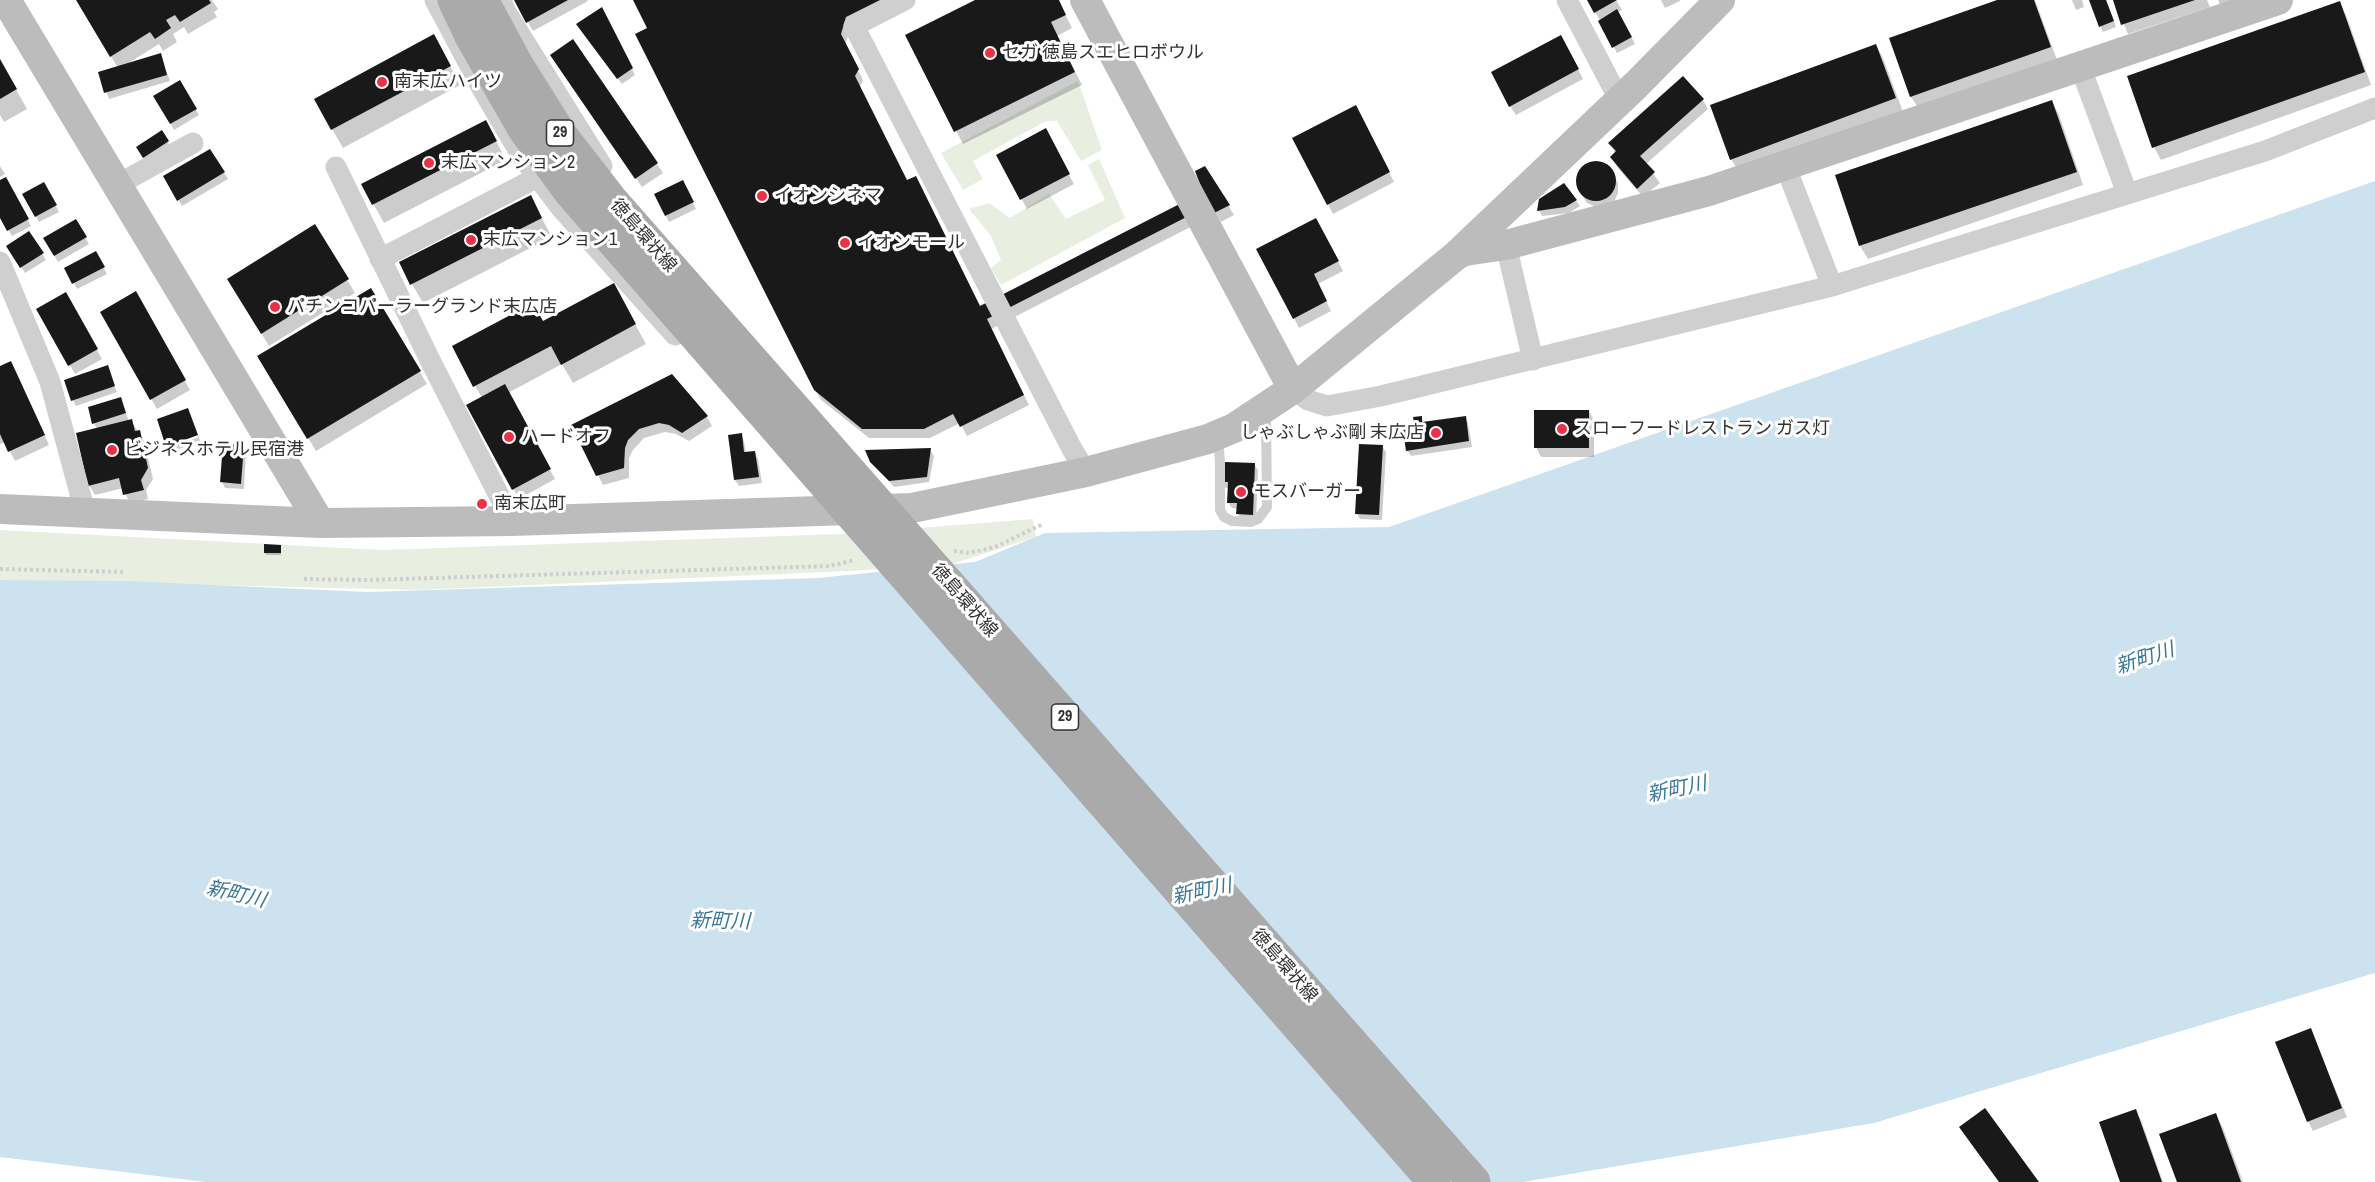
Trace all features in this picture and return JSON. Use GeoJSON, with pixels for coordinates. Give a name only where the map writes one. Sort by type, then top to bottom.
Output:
{"type":"FeatureCollection","features":[{"type":"Feature","properties":{"kind":"main road","name":"徳島環状線"},"geometry":{"type":"LineString","coordinates":[[454,0],[471,36],[519,121],[544,159],[570,192],[1434,1182]]}},
{"type":"Feature","properties":{"kind":"main road","name":"徳島環状線"},"geometry":{"type":"LineString","coordinates":[[482,0],[517,65],[561,135],[613,201],[1474,1182]]}},
{"type":"Feature","properties":{"kind":"street"},"geometry":{"type":"LineString","coordinates":[[435,0],[484,92],[523,158],[561,208],[650,309],[726,389],[832,485],[856,511]]}},
{"type":"Feature","properties":{"kind":"street"},"geometry":{"type":"LineString","coordinates":[[501,0],[506,12],[611,181],[756,360],[832,485]]}},
{"type":"Feature","properties":{"kind":"street"},"geometry":{"type":"LineString","coordinates":[[905,0],[854,26],[1086,472]]}},
{"type":"Feature","properties":{"kind":"street"},"geometry":{"type":"LineString","coordinates":[[1085,0],[1293,389],[1308,400],[1327,406],[1381,396],[1533,360],[1832,286],[2265,151],[2375,108]]}},
{"type":"Feature","properties":{"kind":"street"},"geometry":{"type":"LineString","coordinates":[[1567,0],[1620,101]]}},
{"type":"Feature","properties":{"kind":"street"},"geometry":{"type":"LineString","coordinates":[[0,509],[320,523],[512,521],[912,508],[1086,472],[1218,435],[1293,389],[1458,254],[1620,101],[1720,0]]}},
{"type":"Feature","properties":{"kind":"street"},"geometry":{"type":"LineString","coordinates":[[1458,254],[1506,245],[1709,191],[2278,0]]}},
{"type":"Feature","properties":{"kind":"street"},"geometry":{"type":"LineString","coordinates":[[7,11],[117,185],[320,523]]}},
{"type":"Feature","properties":{"kind":"street"},"geometry":{"type":"LineString","coordinates":[[484,92],[540,66]]}},
{"type":"Feature","properties":{"kind":"street"},"geometry":{"type":"LineString","coordinates":[[2080,66],[2127,193]]}},
{"type":"Feature","properties":{"kind":"street"},"geometry":{"type":"LineString","coordinates":[[117,185],[193,143]]}},
{"type":"Feature","properties":{"kind":"street"},"geometry":{"type":"LineString","coordinates":[[1785,165],[1832,286]]}},
{"type":"Feature","properties":{"kind":"street"},"geometry":{"type":"LineString","coordinates":[[336,167],[512,521]]}},
{"type":"Feature","properties":{"kind":"street"},"geometry":{"type":"LineString","coordinates":[[380,258],[538,177]]}},
{"type":"Feature","properties":{"kind":"street"},"geometry":{"type":"LineString","coordinates":[[561,208],[611,181]]}},
{"type":"Feature","properties":{"kind":"street"},"geometry":{"type":"LineString","coordinates":[[1506,245],[1533,360]]}},
{"type":"Feature","properties":{"kind":"street"},"geometry":{"type":"LineString","coordinates":[[0,262],[50,382],[85,512]]}},
{"type":"Feature","properties":{"kind":"street"},"geometry":{"type":"LineString","coordinates":[[650,309],[686,274]]}},
{"type":"Feature","properties":{"kind":"lane"},"geometry":{"type":"LineString","coordinates":[[1218,435],[1220,510],[1224,517],[1232,521],[1251,522],[1258,519],[1267,507],[1266,407]]}},
{"type":"Feature","properties":{"kind":"path"},"geometry":{"type":"LineString","coordinates":[[950,551],[969,553],[995,547],[1043,524]]}},
{"type":"Feature","properties":{"kind":"path"},"geometry":{"type":"LineString","coordinates":[[304,579],[367,580],[829,566],[862,558]]}},
{"type":"Feature","properties":{"kind":"path"},"geometry":{"type":"LineString","coordinates":[[0,568],[124,572]]}},
{"type":"Feature","properties":{"kind":"green space"},"geometry":{"type":"Polygon","coordinates":[[[1078,81],[1102,150],[1081,161],[1057,121],[1046,121],[973,161],[983,179],[963,190],[941,153],[1078,81]]]}},
{"type":"Feature","properties":{"kind":"green space"},"geometry":{"type":"Polygon","coordinates":[[[1099,159],[1125,218],[1001,285],[991,268],[1001,260],[991,236],[969,209],[989,203],[1010,218],[1049,194],[1066,219],[1105,200],[1088,165],[1099,159]]]}},
{"type":"Feature","properties":{"kind":"green space"},"geometry":{"type":"Polygon","coordinates":[[[1033,519],[1036,537],[952,564],[849,571],[419,590],[0,580],[0,530],[382,550],[841,534],[1033,519]]]}},
{"type":"Feature","properties":{"kind":"water","name":"新町川"},"geometry":{"type":"Polygon","coordinates":[[[2375,181],[2375,973],[1874,1123],[1523,1182],[206,1182],[0,1157],[0,580],[127,581],[367,592],[818,578],[975,562],[1045,533],[1389,527],[2375,181]]]}},
{"type":"Feature","properties":{"kind":"building"},"geometry":{"type":"Polygon","coordinates":[[[76,0],[209,0],[211,3],[180,22],[175,15],[166,20],[171,28],[155,39],[150,32],[110,57],[76,0]]]}},
{"type":"Feature","properties":{"kind":"building"},"geometry":{"type":"Polygon","coordinates":[[[514,0],[568,0],[526,23],[514,0]]]}},
{"type":"Feature","properties":{"kind":"building","name":"イオンモール"},"geometry":{"type":"Polygon","coordinates":[[[633,0],[880,0],[846,17],[841,34],[859,69],[855,76],[907,180],[916,176],[980,306],[1203,192],[1195,171],[1205,166],[1230,205],[1214,213],[1210,205],[987,319],[1024,395],[960,427],[953,414],[924,429],[862,429],[814,390],[635,34],[647,28],[633,0]]]}},
{"type":"Feature","properties":{"kind":"building","name":"セガ 徳島スエヒロボウル"},"geometry":{"type":"Polygon","coordinates":[[[975,0],[1059,0],[1066,15],[1051,22],[1075,72],[954,132],[905,35],[975,0]]]}},
{"type":"Feature","properties":{"kind":"building"},"geometry":{"type":"Polygon","coordinates":[[[1587,0],[1617,0],[1594,13],[1587,0]]]}},
{"type":"Feature","properties":{"kind":"building"},"geometry":{"type":"Polygon","coordinates":[[[1997,0],[2034,0],[2051,47],[1910,97],[1889,38],[1997,0]]]}},
{"type":"Feature","properties":{"kind":"building"},"geometry":{"type":"Polygon","coordinates":[[[2089,0],[2106,0],[2114,21],[2099,27],[2089,0]]]}},
{"type":"Feature","properties":{"kind":"building"},"geometry":{"type":"Polygon","coordinates":[[[2113,0],[2195,0],[2121,25],[2113,0]]]}},
{"type":"Feature","properties":{"kind":"building"},"geometry":{"type":"Polygon","coordinates":[[[2340,1],[2365,72],[2152,148],[2127,76],[2340,1]]]}},
{"type":"Feature","properties":{"kind":"building"},"geometry":{"type":"Polygon","coordinates":[[[602,7],[633,68],[617,79],[576,24],[602,7]]]}},
{"type":"Feature","properties":{"kind":"building"},"geometry":{"type":"Polygon","coordinates":[[[1617,9],[1632,37],[1612,48],[1598,21],[1617,9]]]}},
{"type":"Feature","properties":{"kind":"building","name":"南末広ハイツ"},"geometry":{"type":"Polygon","coordinates":[[[434,34],[451,66],[331,130],[314,99],[434,34]]]}},
{"type":"Feature","properties":{"kind":"building"},"geometry":{"type":"Polygon","coordinates":[[[1561,35],[1579,69],[1509,107],[1491,72],[1561,35]]]}},
{"type":"Feature","properties":{"kind":"building"},"geometry":{"type":"Polygon","coordinates":[[[573,39],[658,163],[635,179],[550,55],[573,39]]]}},
{"type":"Feature","properties":{"kind":"building"},"geometry":{"type":"Polygon","coordinates":[[[1876,44],[1896,98],[1730,160],[1710,105],[1876,44]]]}},
{"type":"Feature","properties":{"kind":"building"},"geometry":{"type":"Polygon","coordinates":[[[161,53],[167,75],[104,93],[98,72],[161,53]]]}},
{"type":"Feature","properties":{"kind":"building"},"geometry":{"type":"Polygon","coordinates":[[[0,59],[17,89],[0,99],[0,59]]]}},
{"type":"Feature","properties":{"kind":"building"},"geometry":{"type":"Polygon","coordinates":[[[1683,76],[1704,99],[1640,156],[1655,172],[1637,189],[1610,157],[1616,151],[1608,143],[1683,76]]]}},
{"type":"Feature","properties":{"kind":"building"},"geometry":{"type":"Polygon","coordinates":[[[180,80],[197,109],[170,124],[153,96],[180,80]]]}},
{"type":"Feature","properties":{"kind":"building"},"geometry":{"type":"Polygon","coordinates":[[[2052,100],[2077,172],[1859,246],[1835,175],[2052,100]]]}},
{"type":"Feature","properties":{"kind":"building"},"geometry":{"type":"Polygon","coordinates":[[[1356,105],[1390,172],[1327,205],[1292,138],[1356,105]]]}},
{"type":"Feature","properties":{"kind":"building","name":"末広マンション2"},"geometry":{"type":"Polygon","coordinates":[[[486,120],[497,141],[372,205],[361,184],[486,120]]]}},
{"type":"Feature","properties":{"kind":"building"},"geometry":{"type":"Polygon","coordinates":[[[1046,128],[1070,174],[1020,200],[996,155],[1046,128]]]}},
{"type":"Feature","properties":{"kind":"building"},"geometry":{"type":"Polygon","coordinates":[[[162,130],[169,141],[143,158],[136,147],[162,130]]]}},
{"type":"Feature","properties":{"kind":"building"},"geometry":{"type":"Polygon","coordinates":[[[210,149],[225,172],[177,201],[163,176],[210,149]]]}},
{"type":"Feature","properties":{"kind":"building"},"geometry":{"type":"Polygon","coordinates":[[[1596,161],[1604,162],[1610,167],[1615,173],[1615,189],[1610,195],[1604,200],[1596,201],[1588,200],[1582,195],[1577,189],[1576,181],[1577,173],[1582,167],[1588,162],[1596,161]]]}},
{"type":"Feature","properties":{"kind":"building"},"geometry":{"type":"Polygon","coordinates":[[[6,177],[29,219],[7,231],[0,218],[0,180],[6,177]]]}},
{"type":"Feature","properties":{"kind":"building"},"geometry":{"type":"Polygon","coordinates":[[[683,180],[694,202],[665,216],[654,194],[683,180]]]}},
{"type":"Feature","properties":{"kind":"building"},"geometry":{"type":"Polygon","coordinates":[[[44,182],[57,205],[35,217],[22,194],[44,182]]]}},
{"type":"Feature","properties":{"kind":"building"},"geometry":{"type":"Polygon","coordinates":[[[1564,183],[1577,200],[1565,207],[1537,211],[1539,199],[1564,183]]]}},
{"type":"Feature","properties":{"kind":"building","name":"末広マンション1"},"geometry":{"type":"Polygon","coordinates":[[[531,195],[542,218],[410,285],[399,262],[531,195]]]}},
{"type":"Feature","properties":{"kind":"building"},"geometry":{"type":"Polygon","coordinates":[[[1316,218],[1339,261],[1314,274],[1327,301],[1293,319],[1256,249],[1316,218]]]}},
{"type":"Feature","properties":{"kind":"building"},"geometry":{"type":"Polygon","coordinates":[[[76,219],[87,237],[54,256],[43,238],[76,219]]]}},
{"type":"Feature","properties":{"kind":"building","name":"パチンコパーラーグランド末広店"},"geometry":{"type":"Polygon","coordinates":[[[315,224],[349,279],[261,334],[227,279],[315,224]]]}},
{"type":"Feature","properties":{"kind":"building"},"geometry":{"type":"Polygon","coordinates":[[[29,231],[44,253],[20,268],[6,246],[29,231]]]}},
{"type":"Feature","properties":{"kind":"building"},"geometry":{"type":"Polygon","coordinates":[[[96,251],[105,267],[72,284],[64,268],[96,251]]]}},
{"type":"Feature","properties":{"kind":"building"},"geometry":{"type":"Polygon","coordinates":[[[614,283],[636,324],[561,365],[551,346],[473,387],[452,346],[533,303],[543,321],[614,283]]]}},
{"type":"Feature","properties":{"kind":"building"},"geometry":{"type":"Polygon","coordinates":[[[371,288],[421,371],[307,439],[257,356],[371,288]]]}},
{"type":"Feature","properties":{"kind":"building"},"geometry":{"type":"Polygon","coordinates":[[[136,291],[186,380],[150,400],[100,312],[136,291]]]}},
{"type":"Feature","properties":{"kind":"building"},"geometry":{"type":"Polygon","coordinates":[[[66,292],[98,349],[68,366],[36,309],[66,292]]]}},
{"type":"Feature","properties":{"kind":"building"},"geometry":{"type":"Polygon","coordinates":[[[11,361],[45,435],[8,452],[0,434],[0,366],[11,361]]]}},
{"type":"Feature","properties":{"kind":"building"},"geometry":{"type":"Polygon","coordinates":[[[108,365],[115,386],[71,401],[64,380],[108,365]]]}},
{"type":"Feature","properties":{"kind":"building"},"geometry":{"type":"Polygon","coordinates":[[[672,374],[708,416],[682,433],[669,425],[659,423],[639,429],[628,440],[625,448],[624,468],[596,476],[571,425],[672,374]]]}},
{"type":"Feature","properties":{"kind":"building","name":"ハードオフ"},"geometry":{"type":"Polygon","coordinates":[[[505,384],[551,469],[512,490],[466,405],[505,384]]]}},
{"type":"Feature","properties":{"kind":"building"},"geometry":{"type":"Polygon","coordinates":[[[121,397],[126,413],[92,424],[88,407],[121,397]]]}},
{"type":"Feature","properties":{"kind":"building"},"geometry":{"type":"Polygon","coordinates":[[[188,408],[198,435],[166,447],[157,419],[188,408]]]}},
{"type":"Feature","properties":{"kind":"building","name":"スローフードレストラン ガス灯"},"geometry":{"type":"Polygon","coordinates":[[[1534,410],[1589,410],[1589,448],[1534,448],[1534,410]]]}},
{"type":"Feature","properties":{"kind":"building","name":"しゃぶしゃぶ剛 末広店"},"geometry":{"type":"Polygon","coordinates":[[[1422,416],[1422,422],[1466,416],[1469,441],[1406,451],[1402,424],[1414,423],[1413,417],[1422,416]]]}},
{"type":"Feature","properties":{"kind":"building","name":"ビジネスホテル民宿港"},"geometry":{"type":"Polygon","coordinates":[[[132,419],[135,431],[140,430],[148,468],[141,480],[144,490],[123,495],[119,478],[88,486],[76,433],[132,419]]]}},
{"type":"Feature","properties":{"kind":"building"},"geometry":{"type":"Polygon","coordinates":[[[742,433],[744,452],[755,451],[759,477],[734,480],[728,435],[742,433]]]}},
{"type":"Feature","properties":{"kind":"building"},"geometry":{"type":"Polygon","coordinates":[[[223,444],[244,445],[241,484],[220,482],[223,444]]]}},
{"type":"Feature","properties":{"kind":"building"},"geometry":{"type":"Polygon","coordinates":[[[1359,444],[1383,445],[1379,515],[1355,514],[1359,444]]]}},
{"type":"Feature","properties":{"kind":"building"},"geometry":{"type":"Polygon","coordinates":[[[931,448],[927,477],[889,481],[870,462],[865,450],[931,448]]]}},
{"type":"Feature","properties":{"kind":"building","name":"モスバーガー"},"geometry":{"type":"Polygon","coordinates":[[[1225,462],[1255,463],[1253,515],[1236,514],[1237,503],[1227,503],[1228,482],[1216,482],[1225,462]]]}},
{"type":"Feature","properties":{"kind":"building"},"geometry":{"type":"Polygon","coordinates":[[[264,544],[281,545],[281,553],[264,553],[264,544]]]}},
{"type":"Feature","properties":{"kind":"building"},"geometry":{"type":"Polygon","coordinates":[[[2311,1028],[2342,1108],[2307,1122],[2275,1042],[2311,1028]]]}},
{"type":"Feature","properties":{"kind":"building"},"geometry":{"type":"Polygon","coordinates":[[[1985,1108],[2039,1182],[1999,1182],[1959,1127],[1985,1108]]]}},
{"type":"Feature","properties":{"kind":"building"},"geometry":{"type":"Polygon","coordinates":[[[2136,1109],[2162,1182],[2120,1182],[2099,1122],[2136,1109]]]}},
{"type":"Feature","properties":{"kind":"building"},"geometry":{"type":"Polygon","coordinates":[[[2216,1113],[2241,1182],[2177,1182],[2159,1134],[2216,1113]]]}},
{"type":"Feature","properties":{"kind":"place","name":"セガ 徳島スエヒロボウル"},"geometry":{"type":"Point","coordinates":[990,53]}},
{"type":"Feature","properties":{"kind":"place","name":"南末広ハイツ"},"geometry":{"type":"Point","coordinates":[382,82]}},
{"type":"Feature","properties":{"kind":"place","name":"末広マンション2"},"geometry":{"type":"Point","coordinates":[429,163]}},
{"type":"Feature","properties":{"kind":"place","name":"イオンシネマ"},"geometry":{"type":"Point","coordinates":[762,196]}},
{"type":"Feature","properties":{"kind":"place","name":"末広マンション1"},"geometry":{"type":"Point","coordinates":[471,240]}},
{"type":"Feature","properties":{"kind":"place","name":"イオンモール"},"geometry":{"type":"Point","coordinates":[845,243]}},
{"type":"Feature","properties":{"kind":"place","name":"パチンコパーラーグランド末広店"},"geometry":{"type":"Point","coordinates":[275,307]}},
{"type":"Feature","properties":{"kind":"place","name":"スローフードレストラン ガス灯"},"geometry":{"type":"Point","coordinates":[1562,429]}},
{"type":"Feature","properties":{"kind":"place","name":"しゃぶしゃぶ剛 末広店"},"geometry":{"type":"Point","coordinates":[1436,433]}},
{"type":"Feature","properties":{"kind":"place","name":"ハードオフ"},"geometry":{"type":"Point","coordinates":[509,437]}},
{"type":"Feature","properties":{"kind":"place","name":"ビジネスホテル民宿港"},"geometry":{"type":"Point","coordinates":[112,450]}},
{"type":"Feature","properties":{"kind":"place","name":"モスバーガー"},"geometry":{"type":"Point","coordinates":[1241,492]}},
{"type":"Feature","properties":{"kind":"place","name":"南末広町"},"geometry":{"type":"Point","coordinates":[482,504]}}]}
